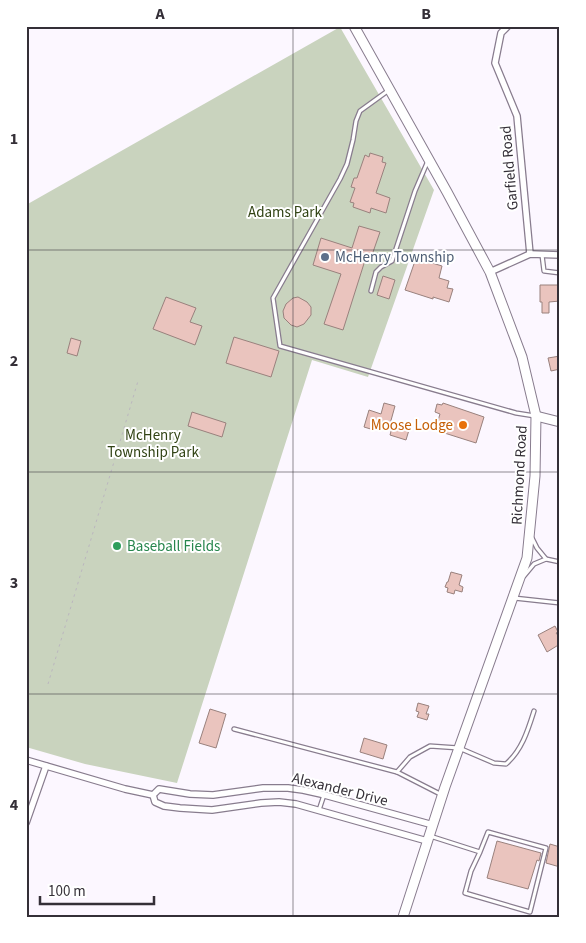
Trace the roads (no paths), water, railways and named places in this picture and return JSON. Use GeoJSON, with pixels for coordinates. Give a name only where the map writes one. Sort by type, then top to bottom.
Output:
{"type":"FeatureCollection","features":[{"type":"Feature","properties":{"kind":"main road","name":"Richmond Road"},"geometry":{"type":"LineString","coordinates":[[354,26],[490,272],[522,357],[536,416],[535,476],[528,558],[442,796],[403,917]]}},
{"type":"Feature","properties":{"kind":"main road"},"geometry":{"type":"LineString","coordinates":[[536,416],[560,422]]}},
{"type":"Feature","properties":{"kind":"street","name":"Garfield Road"},"geometry":{"type":"LineString","coordinates":[[508,26],[501,33],[495,63],[517,116],[530,254]]}},
{"type":"Feature","properties":{"kind":"street"},"geometry":{"type":"LineString","coordinates":[[490,272],[530,254],[560,255]]}},
{"type":"Feature","properties":{"kind":"street","name":"Alexander Drive"},"geometry":{"type":"LineString","coordinates":[[26,760],[125,789],[153,795]]}},
{"type":"Feature","properties":{"kind":"street"},"geometry":{"type":"LineString","coordinates":[[26,823],[46,766]]}},
{"type":"Feature","properties":{"kind":"street","name":"Alexander Drive"},"geometry":{"type":"LineString","coordinates":[[153,795],[159,789],[190,794],[213,795],[278,787],[324,794],[433,825]]}},
{"type":"Feature","properties":{"kind":"street","name":"Alexander Drive"},"geometry":{"type":"LineString","coordinates":[[153,795],[155,802],[164,806],[180,808],[212,810],[261,803],[279,802],[296,804],[428,838]]}},
{"type":"Feature","properties":{"kind":"lane"},"geometry":{"type":"LineString","coordinates":[[389,90],[360,111],[356,121],[354,140],[347,164],[340,179],[272,298],[280,346],[516,413],[536,416]]}},
{"type":"Feature","properties":{"kind":"lane"},"geometry":{"type":"LineString","coordinates":[[371,292],[376,272],[380,267],[392,261],[415,190],[429,160]]}},
{"type":"Feature","properties":{"kind":"lane"},"geometry":{"type":"LineString","coordinates":[[542,254],[544,271],[560,273]]}},
{"type":"Feature","properties":{"kind":"lane"},"geometry":{"type":"LineString","coordinates":[[530,535],[546,559]]}},
{"type":"Feature","properties":{"kind":"lane"},"geometry":{"type":"LineString","coordinates":[[519,581],[534,564],[546,559],[560,562]]}},
{"type":"Feature","properties":{"kind":"lane"},"geometry":{"type":"LineString","coordinates":[[513,598],[560,603]]}},
{"type":"Feature","properties":{"kind":"lane"},"geometry":{"type":"LineString","coordinates":[[396,772],[410,757],[430,746],[459,748],[494,763],[506,764],[514,758],[527,735],[534,711]]}},
{"type":"Feature","properties":{"kind":"lane"},"geometry":{"type":"LineString","coordinates":[[234,729],[396,772],[442,796]]}},
{"type":"Feature","properties":{"kind":"lane"},"geometry":{"type":"LineString","coordinates":[[319,810],[324,794]]}},
{"type":"Feature","properties":{"kind":"lane"},"geometry":{"type":"LineString","coordinates":[[488,832],[546,848],[530,912],[465,893],[471,871],[480,852],[488,832]]}},
{"type":"Feature","properties":{"kind":"lane"},"geometry":{"type":"LineString","coordinates":[[428,838],[480,852]]}},
{"type":"Feature","properties":{"kind":"place","name":"McHenry Township"},"geometry":{"type":"Point","coordinates":[325,257]}},
{"type":"Feature","properties":{"kind":"place","name":"Moose Lodge"},"geometry":{"type":"Point","coordinates":[463,425]}},
{"type":"Feature","properties":{"kind":"place","name":"Baseball Fields"},"geometry":{"type":"Point","coordinates":[117,546]}},
{"type":"Feature","properties":{"kind":"park label","name":"Adams Park"},"geometry":{"type":"Point","coordinates":[285,212]}},
{"type":"Feature","properties":{"kind":"park label","name":"McHenry Township Park"},"geometry":{"type":"Point","coordinates":[153,444]}}]}
